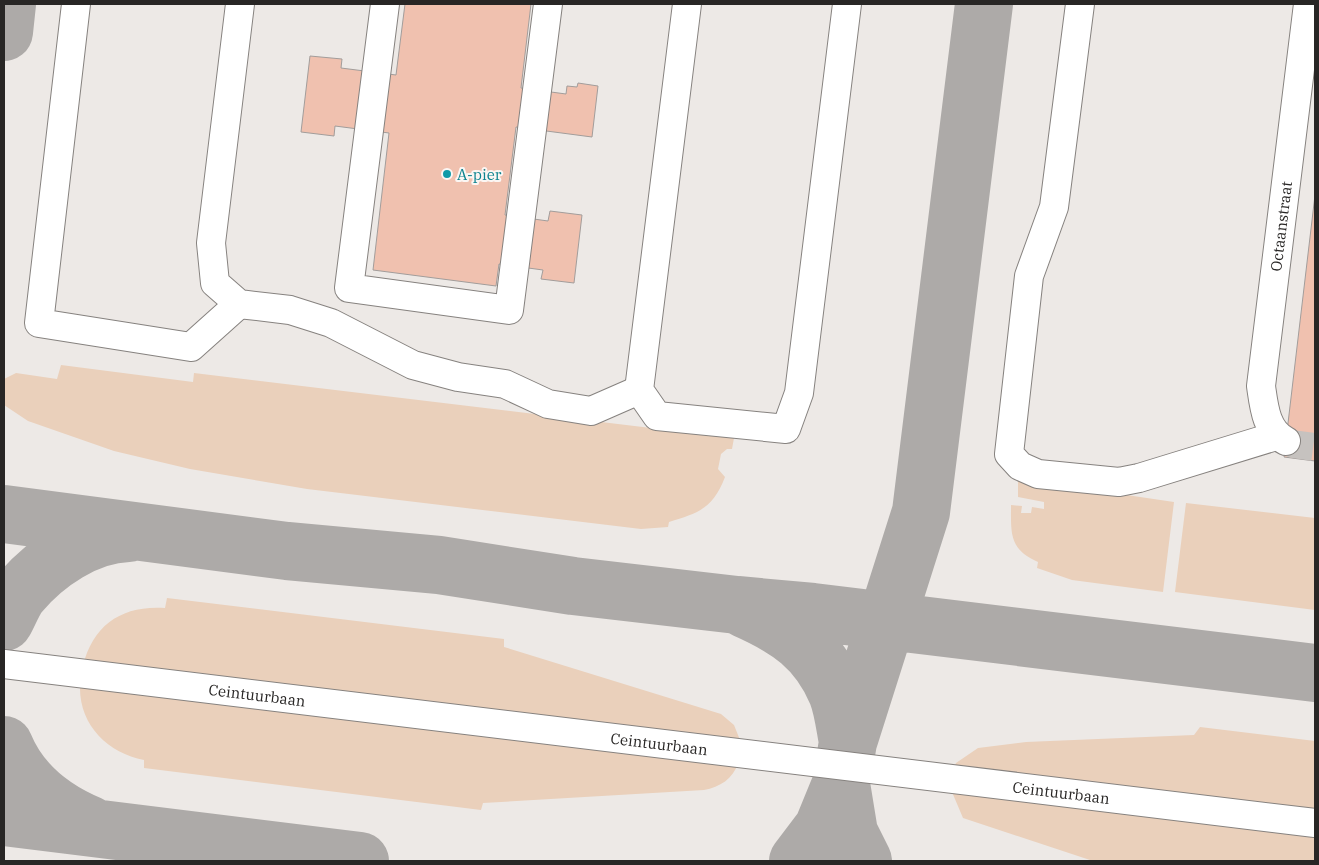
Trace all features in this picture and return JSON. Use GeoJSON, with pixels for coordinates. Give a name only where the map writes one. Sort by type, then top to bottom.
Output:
{"type":"FeatureCollection","features":[{"type":"Feature","properties":{"kind":"lane"},"geometry":{"type":"LineString","coordinates":[[76,4],[39,323],[191,347],[239,304]]}},
{"type":"Feature","properties":{"kind":"lane"},"geometry":{"type":"LineString","coordinates":[[240,4],[211,243],[215,283],[239,304],[290,310],[323,320],[413,365],[458,377],[505,384],[548,404],[591,411],[639,390]]}},
{"type":"Feature","properties":{"kind":"lane"},"geometry":{"type":"LineString","coordinates":[[385,4],[349,288],[509,310],[548,4]]}},
{"type":"Feature","properties":{"kind":"lane"},"geometry":{"type":"LineString","coordinates":[[687,4],[639,390],[657,416],[786,429],[799,392],[847,4]]}},
{"type":"Feature","properties":{"kind":"lane","name":"Octaanstraat"},"geometry":{"type":"LineString","coordinates":[[1080,4],[1054,207],[1029,276],[1008,454],[1020,466],[1038,474],[1119,482],[1281,438],[1264,410],[1261,386],[1308,60],[1308,4]]}},
{"type":"Feature","properties":{"kind":"lane","name":"Ceintuurbaan"},"geometry":{"type":"LineString","coordinates":[[4,664],[1315,823]]}},
{"type":"Feature","properties":{"kind":"shaded area"},"geometry":{"type":"Polygon","coordinates":[[[61,365],[193,382],[194,373],[734,438],[732,449],[727,449],[721,454],[718,469],[725,477],[715,496],[704,508],[689,516],[669,522],[668,527],[641,529],[307,489],[190,469],[114,451],[28,421],[4,405],[4,379],[16,373],[57,379],[61,365]]]}},
{"type":"Feature","properties":{"kind":"shaded area"},"geometry":{"type":"Polygon","coordinates":[[[1018,479],[1174,502],[1163,592],[1072,580],[1037,568],[1038,562],[1022,552],[1014,540],[1011,524],[1011,505],[1022,506],[1021,513],[1031,513],[1032,507],[1044,509],[1044,502],[1018,497],[1018,479]]]}},
{"type":"Feature","properties":{"kind":"shaded area"},"geometry":{"type":"Polygon","coordinates":[[[1186,503],[1315,518],[1315,610],[1175,592],[1186,503]]]}},
{"type":"Feature","properties":{"kind":"shaded area"},"geometry":{"type":"Polygon","coordinates":[[[167,598],[504,639],[504,647],[721,714],[734,725],[740,740],[83,666],[94,639],[102,628],[123,614],[150,608],[165,608],[167,598]]]}},
{"type":"Feature","properties":{"kind":"shaded area"},"geometry":{"type":"Polygon","coordinates":[[[80,686],[738,763],[729,778],[715,787],[704,790],[483,803],[481,810],[144,768],[144,760],[119,751],[108,744],[90,725],[81,700],[80,686]]]}},
{"type":"Feature","properties":{"kind":"shaded area"},"geometry":{"type":"Polygon","coordinates":[[[1200,727],[1315,741],[1315,817],[952,772],[956,763],[978,748],[1026,742],[1194,735],[1200,727]]]}},
{"type":"Feature","properties":{"kind":"shaded area"},"geometry":{"type":"Polygon","coordinates":[[[952,792],[1315,837],[1315,861],[1093,861],[963,818],[952,792]]]}},
{"type":"Feature","properties":{"kind":"building","name":"A-pier"},"geometry":{"type":"Polygon","coordinates":[[[405,4],[531,4],[521,88],[566,94],[567,86],[577,87],[578,83],[598,86],[592,137],[516,127],[505,215],[548,221],[550,211],[582,215],[574,283],[541,279],[543,270],[499,264],[496,286],[373,270],[389,133],[335,126],[334,136],[301,132],[310,56],[342,59],[341,68],[396,75],[405,4]]]}},
{"type":"Feature","properties":{"kind":"building"},"geometry":{"type":"Polygon","coordinates":[[[1315,195],[1315,461],[1284,457],[1315,195]]]}},
{"type":"Feature","properties":{"kind":"taxiway"},"geometry":{"type":"LineString","coordinates":[[4,32],[7,4]]}},
{"type":"Feature","properties":{"kind":"taxiway"},"geometry":{"type":"LineString","coordinates":[[798,861],[823,828],[841,784],[848,742],[921,512],[984,4]]}},
{"type":"Feature","properties":{"kind":"taxiway"},"geometry":{"type":"LineString","coordinates":[[4,514],[287,551],[439,565],[573,586],[813,612],[1315,673]]}},
{"type":"Feature","properties":{"kind":"taxiway"},"geometry":{"type":"LineString","coordinates":[[4,622],[19,594],[54,561],[68,552],[98,539],[129,533]]}},
{"type":"Feature","properties":{"kind":"taxiway"},"geometry":{"type":"LineString","coordinates":[[745,609],[788,632],[800,641],[821,664],[837,693],[848,742]]}},
{"type":"Feature","properties":{"kind":"taxiway"},"geometry":{"type":"LineString","coordinates":[[4,745],[19,772],[39,794],[76,819],[90,825]]}},
{"type":"Feature","properties":{"kind":"taxiway"},"geometry":{"type":"LineString","coordinates":[[841,784],[849,833],[863,861]]}},
{"type":"Feature","properties":{"kind":"taxiway"},"geometry":{"type":"LineString","coordinates":[[4,817],[360,861]]}},
{"type":"Feature","properties":{"kind":"tunnel"},"geometry":{"type":"LineString","coordinates":[[1286,441],[1293,444],[1315,447]]}},
{"type":"Feature","properties":{"kind":"place","name":"A-pier"},"geometry":{"type":"Point","coordinates":[447,174]}}]}
